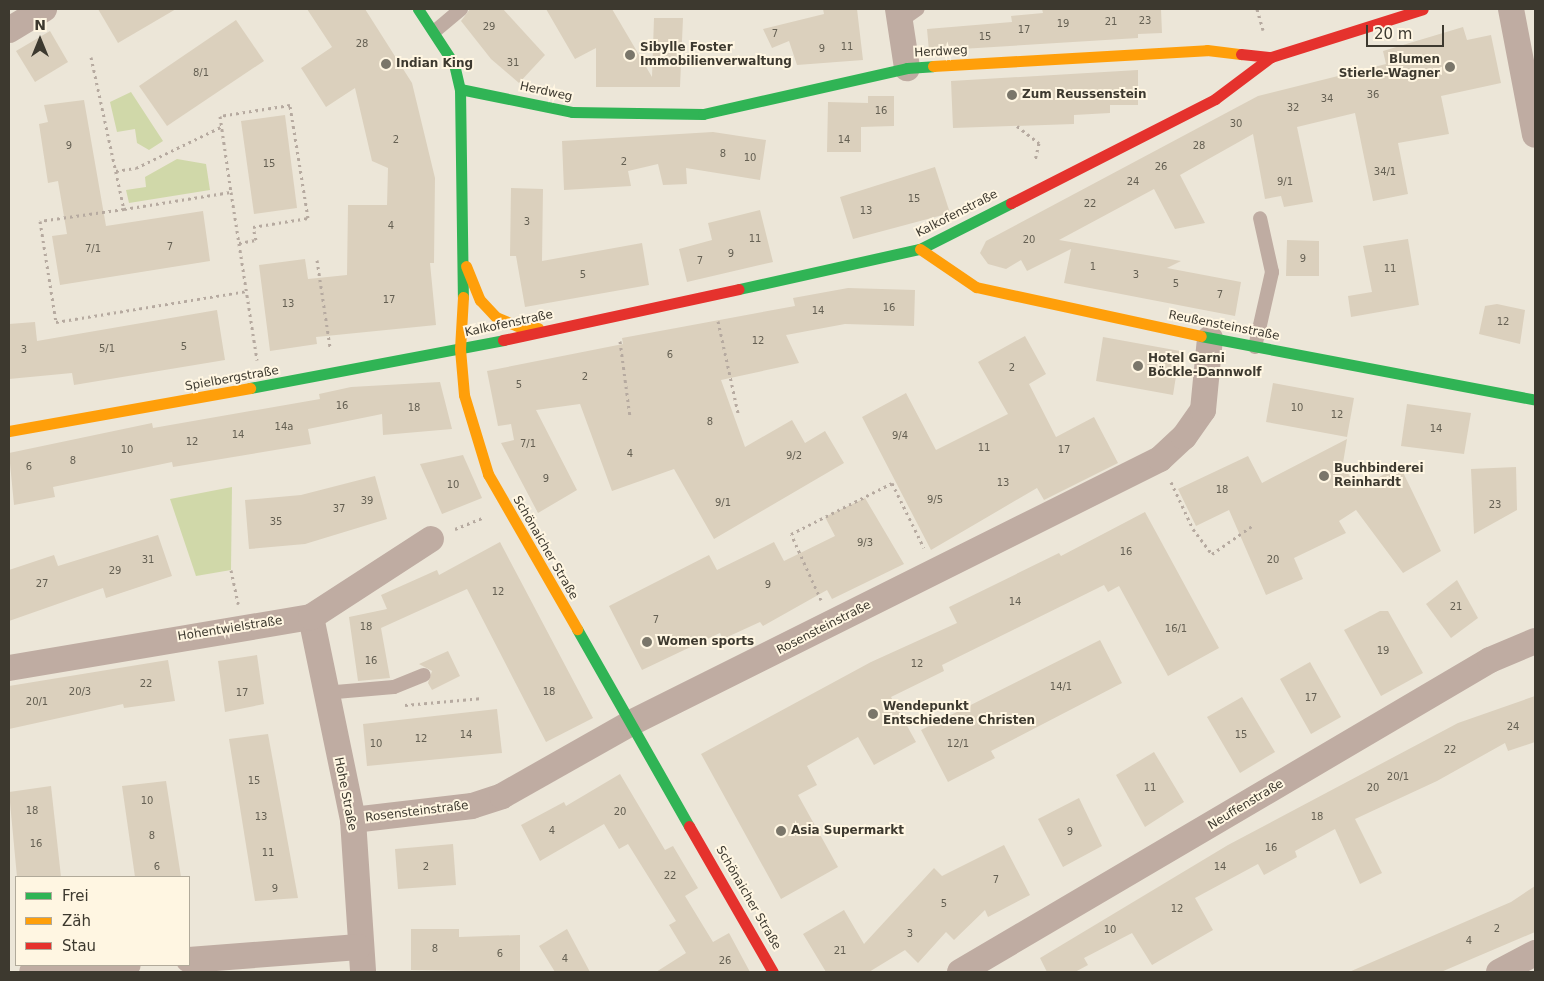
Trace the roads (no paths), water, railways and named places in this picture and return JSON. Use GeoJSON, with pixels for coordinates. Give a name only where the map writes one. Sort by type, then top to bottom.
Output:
{"type":"FeatureCollection","features":[{"type":"Feature","properties":{"kind":"street"},"geometry":{"type":"LineString","coordinates":[[9,30],[44,9]]}},
{"type":"Feature","properties":{"kind":"street","name":"Schönaicher Straße"},"geometry":{"type":"LineString","coordinates":[[418,9],[435,31],[454,64],[460,89],[465,264],[460,349],[477,443],[505,508],[774,972]]}},
{"type":"Feature","properties":{"kind":"street","name":"Herdweg"},"geometry":{"type":"LineString","coordinates":[[460,89],[572,112],[703,114],[907,68],[1207,50],[1271,57],[1423,9]]}},
{"type":"Feature","properties":{"kind":"street"},"geometry":{"type":"LineString","coordinates":[[1511,9],[1535,135]]}},
{"type":"Feature","properties":{"kind":"street"},"geometry":{"type":"LineString","coordinates":[[906,13],[907,68]]}},
{"type":"Feature","properties":{"kind":"street","name":"Kalkofenstraße"},"geometry":{"type":"LineString","coordinates":[[460,349],[712,296],[920,249],[1215,99],[1271,57]]}},
{"type":"Feature","properties":{"kind":"street","name":"Reußensteinstraße"},"geometry":{"type":"LineString","coordinates":[[920,249],[976,288],[1210,338],[1535,400]]}},
{"type":"Feature","properties":{"kind":"street","name":"Kalkofenstraße"},"geometry":{"type":"LineString","coordinates":[[465,264],[480,300],[496,317],[522,328],[565,327]]}},
{"type":"Feature","properties":{"kind":"street","name":"Rosensteinstraße"},"geometry":{"type":"LineString","coordinates":[[353,820],[472,806],[502,796],[631,724],[1160,459],[1184,437],[1203,410],[1210,338]]}},
{"type":"Feature","properties":{"kind":"street","name":"Spielbergstraße"},"geometry":{"type":"LineString","coordinates":[[9,431],[334,375],[460,349]]}},
{"type":"Feature","properties":{"kind":"street","name":"Hohentwielstraße"},"geometry":{"type":"LineString","coordinates":[[9,668],[242,626],[311,617],[431,539]]}},
{"type":"Feature","properties":{"kind":"street","name":"Hohe Straße"},"geometry":{"type":"LineString","coordinates":[[311,617],[324,693],[353,820],[358,947],[363,972]]}},
{"type":"Feature","properties":{"kind":"street","name":"Neuffenstraße"},"geometry":{"type":"LineString","coordinates":[[960,972],[1490,660],[1535,641]]}},
{"type":"Feature","properties":{"kind":"street"},"geometry":{"type":"LineString","coordinates":[[190,960],[358,947]]}},
{"type":"Feature","properties":{"kind":"street"},"geometry":{"type":"LineString","coordinates":[[1499,972],[1535,953]]}},
{"type":"Feature","properties":{"kind":"street"},"geometry":{"type":"LineString","coordinates":[[32,972],[114,966]]}},
{"type":"Feature","properties":{"kind":"lane"},"geometry":{"type":"LineString","coordinates":[[435,31],[461,9]]}},
{"type":"Feature","properties":{"kind":"lane"},"geometry":{"type":"LineString","coordinates":[[1255,346],[1272,272],[1260,218]]}},
{"type":"Feature","properties":{"kind":"lane"},"geometry":{"type":"LineString","coordinates":[[324,693],[394,687],[424,675]]}},
{"type":"Feature","properties":{"kind":"place","name":"Sibylle Foster Immobilienverwaltung"},"geometry":{"type":"Point","coordinates":[630,55]}},
{"type":"Feature","properties":{"kind":"place","name":"Indian King"},"geometry":{"type":"Point","coordinates":[386,64]}},
{"type":"Feature","properties":{"kind":"place","name":"Blumen Stierle-Wagner"},"geometry":{"type":"Point","coordinates":[1450,67]}},
{"type":"Feature","properties":{"kind":"place","name":"Zum Reussenstein"},"geometry":{"type":"Point","coordinates":[1012,95]}},
{"type":"Feature","properties":{"kind":"place","name":"Hotel Garni Böckle-Dannwolf"},"geometry":{"type":"Point","coordinates":[1138,366]}},
{"type":"Feature","properties":{"kind":"place","name":"Buchbinderei Reinhardt"},"geometry":{"type":"Point","coordinates":[1324,476]}},
{"type":"Feature","properties":{"kind":"place","name":"Women sports"},"geometry":{"type":"Point","coordinates":[647,642]}},
{"type":"Feature","properties":{"kind":"place","name":"Wendepunkt Entschiedene Christen"},"geometry":{"type":"Point","coordinates":[873,714]}},
{"type":"Feature","properties":{"kind":"place","name":"Asia Supermarkt"},"geometry":{"type":"Point","coordinates":[781,831]}}]}
